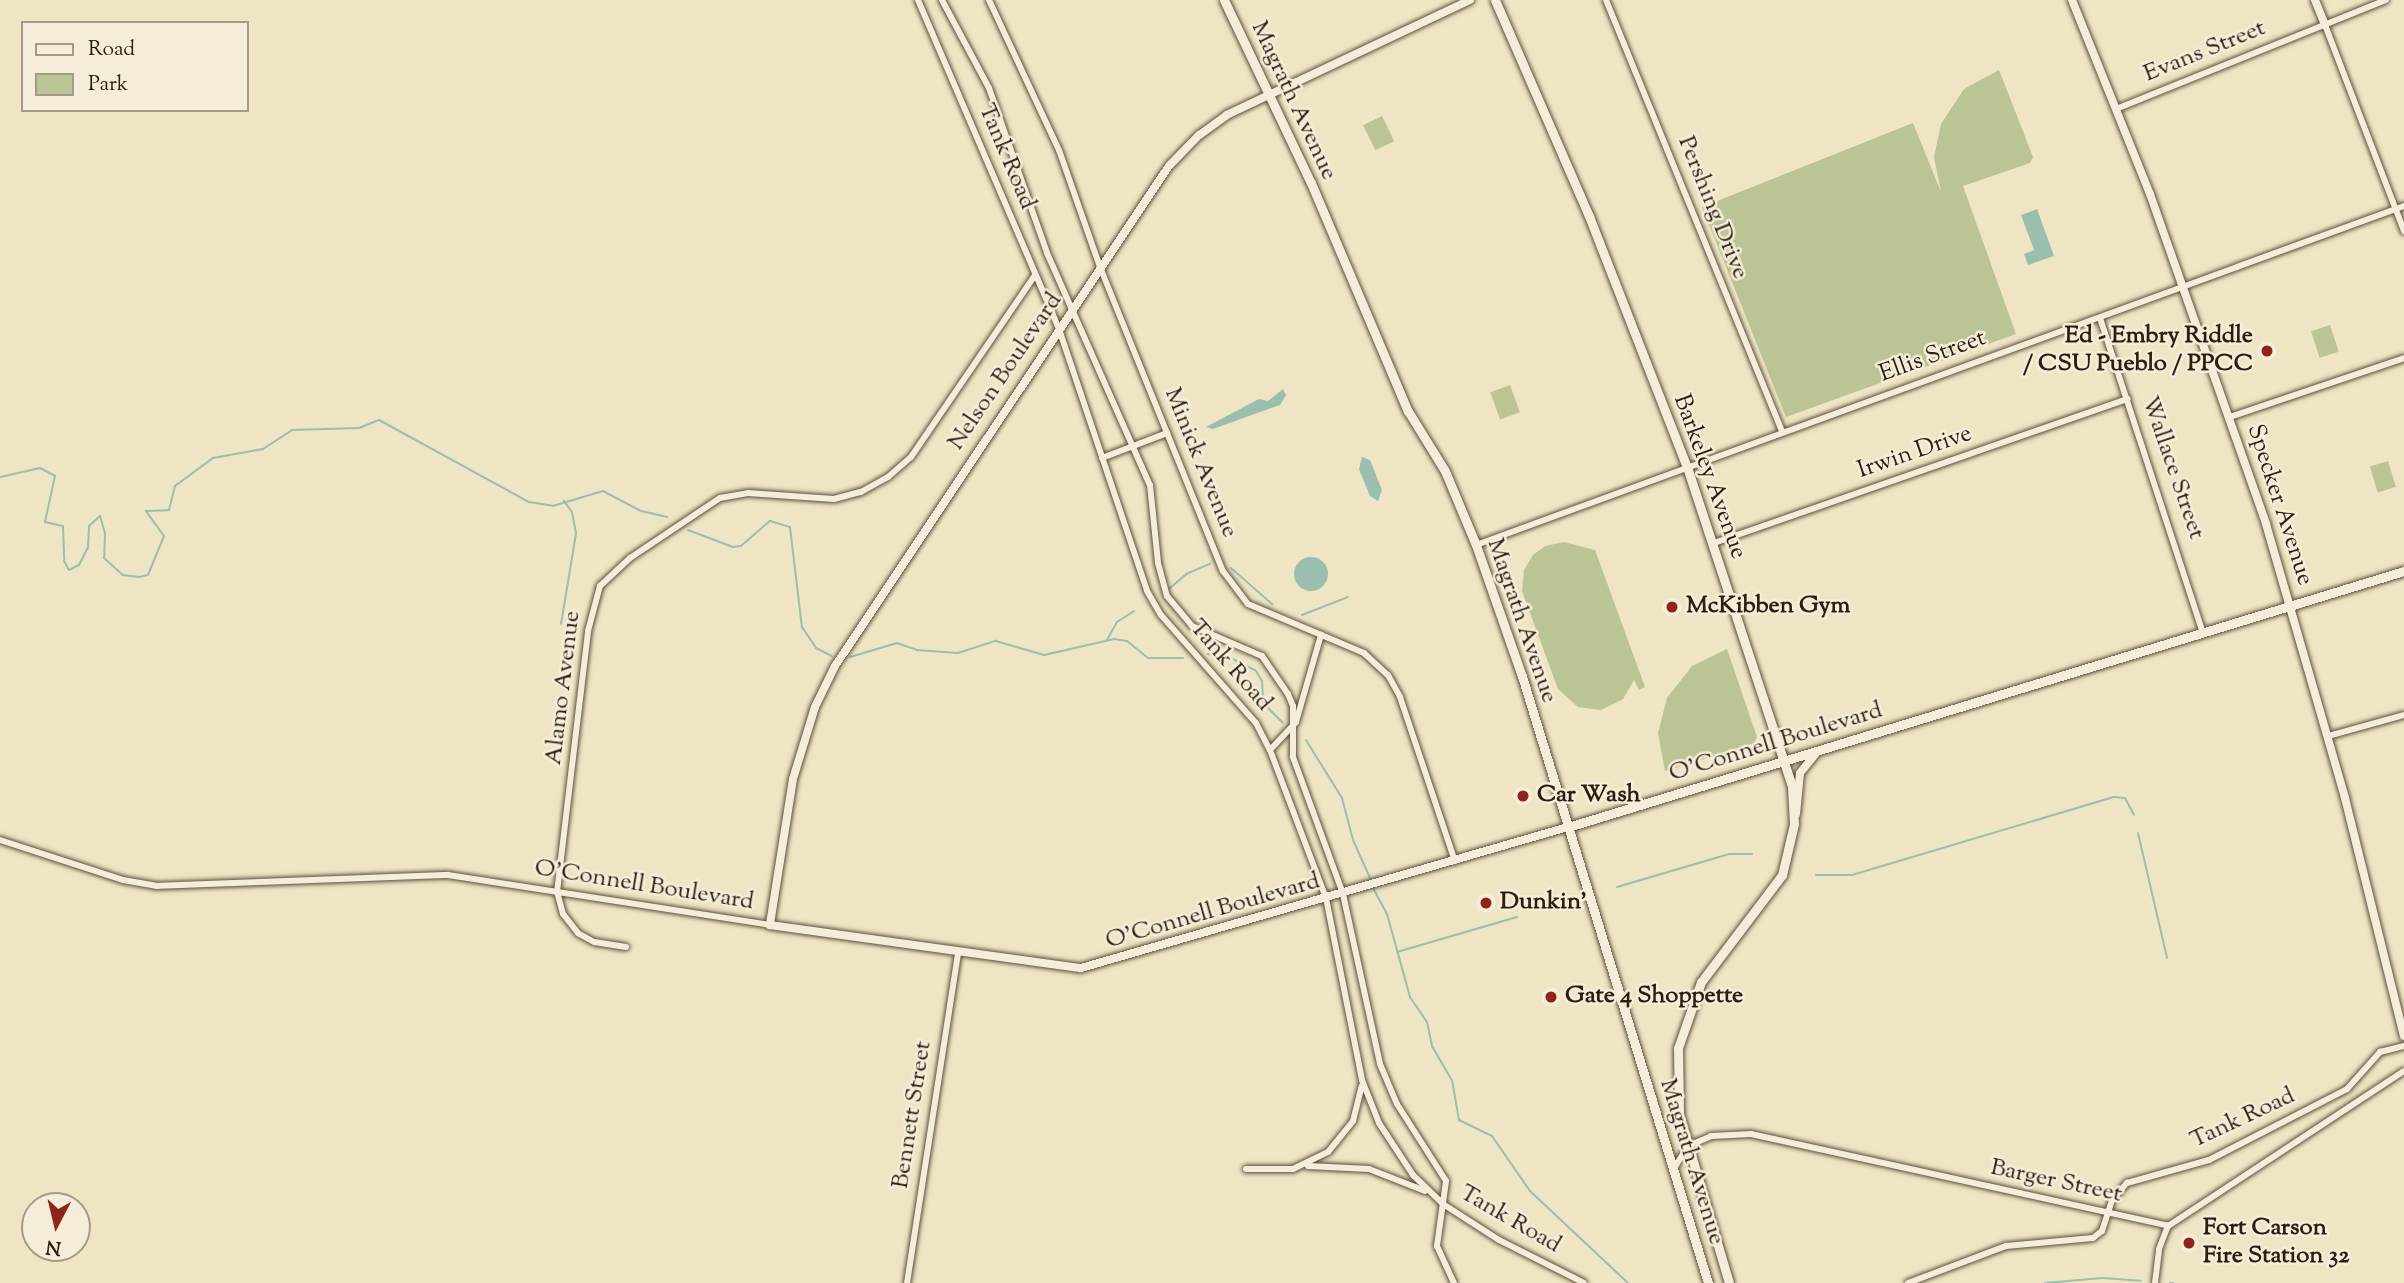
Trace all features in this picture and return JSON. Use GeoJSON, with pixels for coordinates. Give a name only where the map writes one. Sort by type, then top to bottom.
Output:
{"type":"FeatureCollection","features":[{"type":"Feature","properties":{"kind":"main road","name":"Magrath Avenue"},"geometry":{"type":"LineString","coordinates":[[1224,0],[1270,93],[1408,411],[1448,479],[1476,545],[1568,827],[1708,1283]]}},
{"type":"Feature","properties":{"kind":"main road","name":"Barkeley Avenue"},"geometry":{"type":"LineString","coordinates":[[1495,0],[1589,216],[1687,467],[1786,761],[1794,824],[1776,886],[1713,964],[1681,1029],[1675,1083],[1688,1146],[1729,1283]]}},
{"type":"Feature","properties":{"kind":"main road","name":"O'Connell Boulevard"},"geometry":{"type":"LineString","coordinates":[[1568,827],[2404,571]]}},
{"type":"Feature","properties":{"kind":"street","name":"Tank Road"},"geometry":{"type":"LineString","coordinates":[[918,0],[1059,329],[1153,603],[1256,723],[1270,750],[1326,898],[1362,1080],[1393,1148],[1430,1194],[1443,1204],[1499,1240],[1584,1283]]}},
{"type":"Feature","properties":{"kind":"street"},"geometry":{"type":"LineString","coordinates":[[942,0],[989,88],[1071,310],[1150,485],[1158,563],[1167,596],[1192,626],[1262,656],[1288,694],[1293,757],[1343,894],[1380,1064],[1397,1104],[1444,1173],[1437,1246],[1454,1283]]}},
{"type":"Feature","properties":{"kind":"street","name":"Minick Avenue"},"geometry":{"type":"LineString","coordinates":[[989,0],[1030,81],[1100,267],[1235,591],[1262,612],[1372,659],[1396,687],[1455,861]]}},
{"type":"Feature","properties":{"kind":"street","name":"Nelson Boulevard"},"geometry":{"type":"LineString","coordinates":[[770,925],[793,779],[828,680],[1071,310],[1181,152],[1216,121],[1470,0]]}},
{"type":"Feature","properties":{"kind":"street","name":"Pershing Drive"},"geometry":{"type":"LineString","coordinates":[[1606,0],[1782,431]]}},
{"type":"Feature","properties":{"kind":"street","name":"Specker Avenue"},"geometry":{"type":"LineString","coordinates":[[2072,0],[2185,287],[2230,417],[2328,736],[2404,1035]]}},
{"type":"Feature","properties":{"kind":"street"},"geometry":{"type":"LineString","coordinates":[[2315,0],[2404,231]]}},
{"type":"Feature","properties":{"kind":"street","name":"Evans Street"},"geometry":{"type":"LineString","coordinates":[[2116,109],[2386,0]]}},
{"type":"Feature","properties":{"kind":"street","name":"Ellis Street"},"geometry":{"type":"LineString","coordinates":[[1476,545],[2404,206]]}},
{"type":"Feature","properties":{"kind":"street","name":"Alamo Avenue"},"geometry":{"type":"LineString","coordinates":[[557,892],[588,631],[600,586],[622,564],[720,498],[748,494],[834,499],[861,492],[888,477],[911,457],[1035,275]]}},
{"type":"Feature","properties":{"kind":"street","name":"Wallace Street"},"geometry":{"type":"LineString","coordinates":[[2100,318],[2203,633]]}},
{"type":"Feature","properties":{"kind":"street"},"geometry":{"type":"LineString","coordinates":[[2230,417],[2404,358]]}},
{"type":"Feature","properties":{"kind":"street","name":"Irwin Drive"},"geometry":{"type":"LineString","coordinates":[[1714,543],[2128,399]]}},
{"type":"Feature","properties":{"kind":"street"},"geometry":{"type":"LineString","coordinates":[[1102,458],[1167,433]]}},
{"type":"Feature","properties":{"kind":"street"},"geometry":{"type":"LineString","coordinates":[[1270,750],[1291,730],[1310,684],[1321,635]]}},
{"type":"Feature","properties":{"kind":"street"},"geometry":{"type":"LineString","coordinates":[[2328,736],[2404,715]]}},
{"type":"Feature","properties":{"kind":"street"},"geometry":{"type":"LineString","coordinates":[[1794,824],[1800,773],[1819,751]]}},
{"type":"Feature","properties":{"kind":"street","name":"O'Connell Boulevard"},"geometry":{"type":"LineString","coordinates":[[0,840],[123,880],[157,886],[434,875],[1056,968],[1092,967],[1568,827]]}},
{"type":"Feature","properties":{"kind":"street"},"geometry":{"type":"LineString","coordinates":[[557,892],[563,914],[578,933],[594,942],[626,947]]}},
{"type":"Feature","properties":{"kind":"street","name":"Bennett Street"},"geometry":{"type":"LineString","coordinates":[[907,1283],[958,953]]}},
{"type":"Feature","properties":{"kind":"street","name":"Tank Road"},"geometry":{"type":"LineString","coordinates":[[1908,1283],[2006,1246],[2093,1238],[2102,1231],[2116,1194],[2127,1182],[2209,1160],[2339,1094],[2359,1079],[2379,1052],[2404,1046]]}},
{"type":"Feature","properties":{"kind":"street"},"geometry":{"type":"LineString","coordinates":[[2155,1283],[2159,1249],[2168,1226],[2404,1071]]}},
{"type":"Feature","properties":{"kind":"street"},"geometry":{"type":"LineString","coordinates":[[1302,1166],[1343,1137],[1356,1113],[1362,1080]]}},
{"type":"Feature","properties":{"kind":"street","name":"Barger Street"},"geometry":{"type":"LineString","coordinates":[[1688,1146],[1711,1136],[1751,1134],[2168,1226]]}},
{"type":"Feature","properties":{"kind":"street"},"geometry":{"type":"LineString","coordinates":[[1673,1170],[1688,1146]]}},
{"type":"Feature","properties":{"kind":"street"},"geometry":{"type":"LineString","coordinates":[[1246,1169],[1302,1166],[1369,1169],[1430,1194]]}},
{"type":"Feature","properties":{"kind":"green space"},"geometry":{"type":"Polygon","coordinates":[[[1999,70],[2033,157],[2030,163],[1963,186],[2016,334],[1786,417],[1702,207],[1913,123],[1941,192],[1934,157],[1941,124],[1964,89],[1999,70]]]}},
{"type":"Feature","properties":{"kind":"green space"},"geometry":{"type":"Polygon","coordinates":[[[1382,116],[1394,141],[1375,150],[1363,125],[1382,116]]]}},
{"type":"Feature","properties":{"kind":"green space"},"geometry":{"type":"Polygon","coordinates":[[[2330,325],[2339,352],[2320,358],[2311,331],[2330,325]]]}},
{"type":"Feature","properties":{"kind":"green space"},"geometry":{"type":"Polygon","coordinates":[[[1510,385],[1520,412],[1500,419],[1490,392],[1510,385]]]}},
{"type":"Feature","properties":{"kind":"green space"},"geometry":{"type":"Polygon","coordinates":[[[2388,461],[2396,487],[2378,492],[2370,467],[2388,461]]]}},
{"type":"Feature","properties":{"kind":"green space"},"geometry":{"type":"Polygon","coordinates":[[[1564,542],[1595,550],[1645,687],[1639,690],[1634,680],[1623,699],[1601,710],[1578,707],[1558,689],[1522,591],[1524,570],[1533,555],[1545,546],[1564,542]]]}},
{"type":"Feature","properties":{"kind":"green space"},"geometry":{"type":"Polygon","coordinates":[[[1727,649],[1757,737],[1754,743],[1665,771],[1658,733],[1667,698],[1692,666],[1727,649]]]}},
{"type":"Feature","properties":{"kind":"shaded area"},"geometry":{"type":"Polygon","coordinates":[[[2037,209],[2054,256],[2028,265],[2024,254],[2034,250],[2021,215],[2037,209]]]}},
{"type":"Feature","properties":{"kind":"shaded area"},"geometry":{"type":"Polygon","coordinates":[[[1283,389],[1286,395],[1280,405],[1213,429],[1206,427],[1259,399],[1268,401],[1283,389]]]}},
{"type":"Feature","properties":{"kind":"shaded area"},"geometry":{"type":"Polygon","coordinates":[[[1362,457],[1370,460],[1382,490],[1378,501],[1370,496],[1359,469],[1362,457]]]}},
{"type":"Feature","properties":{"kind":"shaded area"},"geometry":{"type":"Polygon","coordinates":[[[1311,557],[1323,562],[1328,574],[1323,586],[1311,591],[1299,586],[1294,574],[1299,562],[1311,557]]]}},
{"type":"Feature","properties":{"kind":"waterway"},"geometry":{"type":"LineString","coordinates":[[0,477],[40,468],[55,476],[45,522],[63,526],[64,561],[69,570],[79,565],[88,547],[89,526],[100,516],[105,534],[104,558],[123,575],[139,577],[148,575],[164,536],[146,511],[169,510],[175,486],[213,458],[263,449],[292,430],[359,428],[379,420],[529,502],[553,506],[603,491],[641,511],[667,517]]}},
{"type":"Feature","properties":{"kind":"waterway"},"geometry":{"type":"LineString","coordinates":[[561,624],[576,533],[572,512],[564,501]]}},
{"type":"Feature","properties":{"kind":"waterway"},"geometry":{"type":"LineString","coordinates":[[688,530],[733,547],[741,546],[770,521],[790,527],[802,627],[816,648],[832,656]]}},
{"type":"Feature","properties":{"kind":"waterway"},"geometry":{"type":"LineString","coordinates":[[1169,589],[1186,574],[1210,564]]}},
{"type":"Feature","properties":{"kind":"waterway"},"geometry":{"type":"LineString","coordinates":[[1231,568],[1272,604]]}},
{"type":"Feature","properties":{"kind":"waterway"},"geometry":{"type":"LineString","coordinates":[[1302,615],[1348,597]]}},
{"type":"Feature","properties":{"kind":"waterway"},"geometry":{"type":"LineString","coordinates":[[1107,640],[1117,622],[1134,611]]}},
{"type":"Feature","properties":{"kind":"waterway"},"geometry":{"type":"LineString","coordinates":[[850,657],[897,643],[917,650],[958,653],[996,641],[1044,655],[1114,639],[1127,641],[1148,658],[1183,658]]}},
{"type":"Feature","properties":{"kind":"waterway"},"geometry":{"type":"LineString","coordinates":[[1208,654],[1229,657],[1256,671],[1262,681],[1263,703],[1283,723]]}},
{"type":"Feature","properties":{"kind":"waterway"},"geometry":{"type":"LineString","coordinates":[[1306,740],[1342,798],[1353,840],[1371,880]]}},
{"type":"Feature","properties":{"kind":"waterway"},"geometry":{"type":"LineString","coordinates":[[1816,875],[1852,875],[2114,797],[2125,798],[2134,815]]}},
{"type":"Feature","properties":{"kind":"waterway"},"geometry":{"type":"LineString","coordinates":[[2138,833],[2167,958]]}},
{"type":"Feature","properties":{"kind":"waterway"},"geometry":{"type":"LineString","coordinates":[[1617,887],[1729,854],[1752,854]]}},
{"type":"Feature","properties":{"kind":"waterway"},"geometry":{"type":"LineString","coordinates":[[1372,886],[1387,914],[1410,997],[1427,1022],[1432,1046],[1452,1080],[1459,1120],[1492,1136],[1530,1191],[1628,1283]]}},
{"type":"Feature","properties":{"kind":"waterway"},"geometry":{"type":"LineString","coordinates":[[1397,952],[1517,917]]}},
{"type":"Feature","properties":{"kind":"waterway"},"geometry":{"type":"LineString","coordinates":[[2045,1283],[2102,1278],[2141,1281]]}},
{"type":"Feature","properties":{"kind":"place","name":"Ed - Embry Riddle / CSU Pueblo / PPCC"},"geometry":{"type":"Point","coordinates":[2267,351]}},
{"type":"Feature","properties":{"kind":"place","name":"McKibben Gym"},"geometry":{"type":"Point","coordinates":[1672,607]}},
{"type":"Feature","properties":{"kind":"place","name":"Car Wash"},"geometry":{"type":"Point","coordinates":[1523,796]}},
{"type":"Feature","properties":{"kind":"place","name":"Dunkin'"},"geometry":{"type":"Point","coordinates":[1486,903]}},
{"type":"Feature","properties":{"kind":"place","name":"Gate 4 Shoppette"},"geometry":{"type":"Point","coordinates":[1551,997]}},
{"type":"Feature","properties":{"kind":"place","name":"Fort Carson Fire Station 32"},"geometry":{"type":"Point","coordinates":[2189,1243]}}]}
